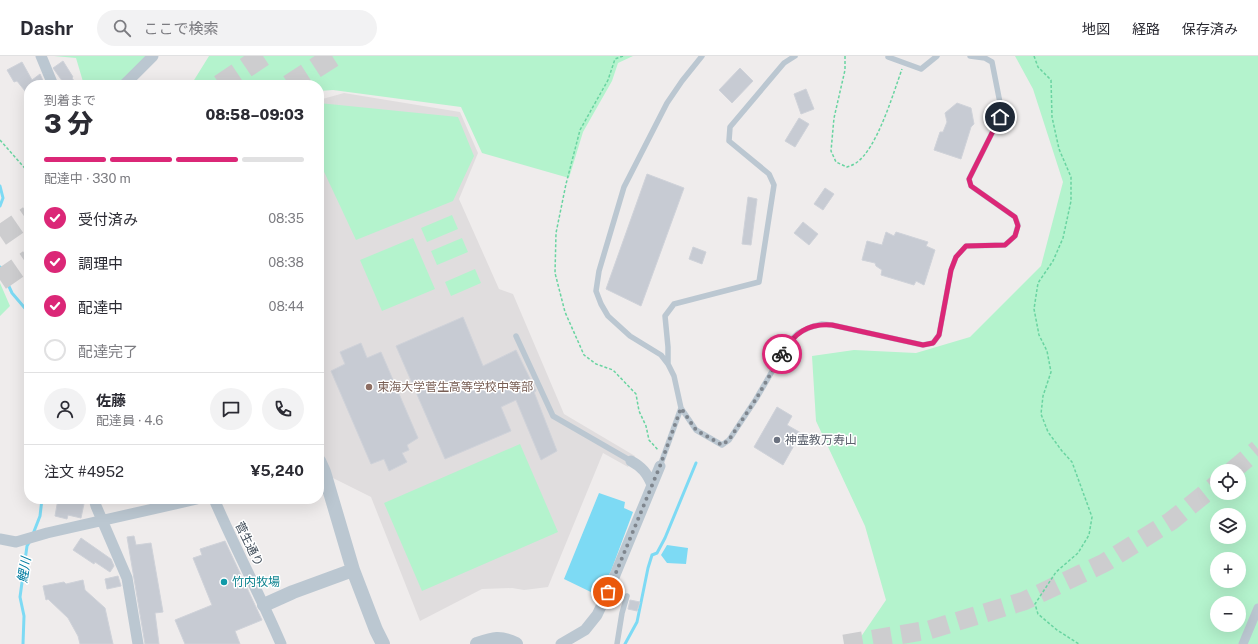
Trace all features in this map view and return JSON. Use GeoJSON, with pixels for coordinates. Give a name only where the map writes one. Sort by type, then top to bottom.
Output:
{"type":"FeatureCollection","features":[{"type":"Feature","properties":{"kind":"street"},"geometry":{"type":"LineString","coordinates":[[42,56],[51,80]]}},
{"type":"Feature","properties":{"kind":"street"},"geometry":{"type":"LineString","coordinates":[[129,80],[153,56]]}},
{"type":"Feature","properties":{"kind":"street"},"geometry":{"type":"LineString","coordinates":[[631,461],[640,466],[647,473],[652,485]]}},
{"type":"Feature","properties":{"kind":"street"},"geometry":{"type":"LineString","coordinates":[[561,644],[585,630],[597,616],[660,466]]}},
{"type":"Feature","properties":{"kind":"street"},"geometry":{"type":"LineString","coordinates":[[324,476],[353,570],[376,630],[383,644]]}},
{"type":"Feature","properties":{"kind":"street"},"geometry":{"type":"LineString","coordinates":[[96,504],[127,578],[138,644]]}},
{"type":"Feature","properties":{"kind":"street"},"geometry":{"type":"LineString","coordinates":[[0,539],[16,542],[47,533],[175,504]]}},
{"type":"Feature","properties":{"kind":"street","name":"菅生通り"},"geometry":{"type":"LineString","coordinates":[[216,504],[281,644]]}},
{"type":"Feature","properties":{"kind":"street"},"geometry":{"type":"LineString","coordinates":[[264,605],[293,592],[353,570]]}},
{"type":"Feature","properties":{"kind":"street"},"geometry":{"type":"LineString","coordinates":[[1243,644],[1258,608]]}},
{"type":"Feature","properties":{"kind":"street"},"geometry":{"type":"LineString","coordinates":[[477,644],[494,638],[506,640],[516,644]]}},
{"type":"Feature","properties":{"kind":"lane"},"geometry":{"type":"LineString","coordinates":[[702,56],[667,103],[624,187],[600,271],[596,291],[608,316],[630,336],[661,355],[668,364],[674,376],[681,408],[696,430],[722,445],[729,440],[756,399],[789,342],[798,333],[822,324],[923,345],[933,343],[939,335],[951,270],[956,257],[966,246],[1005,245],[1015,236],[1018,226],[1015,217],[971,186],[969,179],[1000,117],[1001,108],[992,62],[985,58],[970,56]]}},
{"type":"Feature","properties":{"kind":"lane"},"geometry":{"type":"LineString","coordinates":[[668,364],[665,316],[674,304],[759,282],[774,185],[769,174],[729,140],[730,127],[784,63],[795,56]]}},
{"type":"Feature","properties":{"kind":"lane"},"geometry":{"type":"LineString","coordinates":[[888,58],[921,69],[937,56]]}},
{"type":"Feature","properties":{"kind":"lane"},"geometry":{"type":"LineString","coordinates":[[516,336],[553,416],[631,461]]}},
{"type":"Feature","properties":{"kind":"lane"},"geometry":{"type":"LineString","coordinates":[[660,466],[681,408]]}},
{"type":"Feature","properties":{"kind":"lane"},"geometry":{"type":"LineString","coordinates":[[617,644],[622,613],[627,596]]}},
{"type":"Feature","properties":{"kind":"path"},"geometry":{"type":"LineString","coordinates":[[623,56],[615,59],[608,80],[580,130],[566,184],[556,233],[555,273],[565,312],[584,355],[596,364],[613,370],[636,394],[639,411],[646,426],[649,440],[658,451]]}},
{"type":"Feature","properties":{"kind":"path"},"geometry":{"type":"LineString","coordinates":[[845,56],[845,70],[834,118],[831,151],[836,162],[847,167],[856,163],[867,151],[882,124],[904,63]]}},
{"type":"Feature","properties":{"kind":"path"},"geometry":{"type":"LineString","coordinates":[[1034,56],[1038,66],[1051,80],[1052,116],[1059,149],[1071,177],[1071,201],[1064,238],[1053,260],[1038,283],[1034,309],[1039,335],[1047,351],[1051,372],[1043,396],[1041,414],[1048,432],[1072,462],[1092,517],[1089,535],[1078,553],[1056,572],[1035,604],[1038,614],[1057,630],[1079,644]]}},
{"type":"Feature","properties":{"kind":"path"},"geometry":{"type":"LineString","coordinates":[[0,140],[24,167]]}},
{"type":"Feature","properties":{"kind":"shaded area"},"geometry":{"type":"Polygon","coordinates":[[[344,93],[460,112],[478,153],[459,199],[499,289],[513,294],[564,414],[635,456],[628,467],[603,453],[548,587],[524,590],[512,588],[482,589],[420,621],[371,497],[324,474],[324,99],[344,93]]]}},
{"type":"Feature","properties":{"kind":"green space"},"geometry":{"type":"Polygon","coordinates":[[[54,56],[155,56],[133,80],[83,80],[76,58],[54,56]]]}},
{"type":"Feature","properties":{"kind":"green space"},"geometry":{"type":"Polygon","coordinates":[[[209,56],[633,56],[618,63],[612,81],[583,132],[569,178],[482,153],[461,107],[333,90],[324,91],[324,80],[194,80],[209,56]]]}},
{"type":"Feature","properties":{"kind":"green space"},"geometry":{"type":"Polygon","coordinates":[[[1015,56],[1258,56],[1258,644],[856,644],[886,600],[865,526],[816,421],[812,356],[854,350],[916,353],[970,337],[1041,266],[1063,182],[1033,89],[1015,56]]]}},
{"type":"Feature","properties":{"kind":"green space"},"geometry":{"type":"Polygon","coordinates":[[[324,104],[458,117],[474,156],[453,201],[356,240],[324,172],[324,104]]]}},
{"type":"Feature","properties":{"kind":"green space"},"geometry":{"type":"Polygon","coordinates":[[[452,215],[458,229],[427,242],[421,228],[452,215]]]}},
{"type":"Feature","properties":{"kind":"green space"},"geometry":{"type":"Polygon","coordinates":[[[413,238],[435,289],[382,311],[360,260],[413,238]]]}},
{"type":"Feature","properties":{"kind":"green space"},"geometry":{"type":"Polygon","coordinates":[[[462,238],[468,252],[437,265],[431,251],[462,238]]]}},
{"type":"Feature","properties":{"kind":"green space"},"geometry":{"type":"Polygon","coordinates":[[[475,269],[481,283],[451,296],[445,282],[475,269]]]}},
{"type":"Feature","properties":{"kind":"green space"},"geometry":{"type":"Polygon","coordinates":[[[0,283],[10,306],[0,316],[0,283]]]}},
{"type":"Feature","properties":{"kind":"green space"},"geometry":{"type":"Polygon","coordinates":[[[520,444],[558,532],[422,591],[384,503],[520,444]]]}},
{"type":"Feature","properties":{"kind":"water"},"geometry":{"type":"Polygon","coordinates":[[[599,493],[625,502],[624,508],[633,512],[611,571],[597,595],[564,579],[599,493]]]}},
{"type":"Feature","properties":{"kind":"water"},"geometry":{"type":"Polygon","coordinates":[[[667,545],[688,548],[686,564],[667,563],[661,555],[667,545]]]}},
{"type":"Feature","properties":{"kind":"building"},"geometry":{"type":"Polygon","coordinates":[[[63,61],[73,80],[61,80],[53,68],[63,61]]]}},
{"type":"Feature","properties":{"kind":"building"},"geometry":{"type":"Polygon","coordinates":[[[22,62],[32,80],[24,80],[24,90],[17,81],[14,82],[7,70],[22,62]]]}},
{"type":"Feature","properties":{"kind":"building"},"geometry":{"type":"Polygon","coordinates":[[[740,68],[753,81],[732,103],[719,90],[740,68]]]}},
{"type":"Feature","properties":{"kind":"building"},"geometry":{"type":"Polygon","coordinates":[[[40,74],[43,80],[32,80],[40,74]]]}},
{"type":"Feature","properties":{"kind":"building"},"geometry":{"type":"Polygon","coordinates":[[[806,89],[814,109],[801,114],[794,94],[806,89]]]}},
{"type":"Feature","properties":{"kind":"building"},"geometry":{"type":"Polygon","coordinates":[[[957,103],[971,108],[974,124],[971,127],[961,159],[934,150],[940,132],[943,132],[947,122],[945,113],[957,103]]]}},
{"type":"Feature","properties":{"kind":"building"},"geometry":{"type":"Polygon","coordinates":[[[799,118],[809,124],[795,147],[785,141],[799,118]]]}},
{"type":"Feature","properties":{"kind":"building"},"geometry":{"type":"Polygon","coordinates":[[[647,174],[684,188],[641,306],[606,289],[647,174]]]}},
{"type":"Feature","properties":{"kind":"building"},"geometry":{"type":"Polygon","coordinates":[[[825,188],[834,194],[823,210],[814,204],[825,188]]]}},
{"type":"Feature","properties":{"kind":"building"},"geometry":{"type":"Polygon","coordinates":[[[748,197],[757,199],[751,245],[742,244],[748,197]]]}},
{"type":"Feature","properties":{"kind":"building"},"geometry":{"type":"Polygon","coordinates":[[[803,222],[818,234],[809,245],[794,233],[803,222]]]}},
{"type":"Feature","properties":{"kind":"building"},"geometry":{"type":"Polygon","coordinates":[[[886,232],[894,236],[896,232],[928,242],[926,246],[935,250],[924,285],[916,281],[914,285],[881,275],[882,270],[876,266],[875,263],[862,260],[867,241],[882,245],[886,232]]]}},
{"type":"Feature","properties":{"kind":"building"},"geometry":{"type":"Polygon","coordinates":[[[693,247],[706,252],[702,264],[689,259],[693,247]]]}},
{"type":"Feature","properties":{"kind":"building"},"geometry":{"type":"Polygon","coordinates":[[[463,317],[483,366],[516,350],[536,391],[534,392],[557,451],[541,460],[516,400],[501,407],[511,431],[445,459],[396,346],[463,317]]]}},
{"type":"Feature","properties":{"kind":"building"},"geometry":{"type":"Polygon","coordinates":[[[361,343],[367,358],[381,352],[418,438],[407,445],[409,450],[402,453],[407,462],[389,471],[384,459],[371,464],[331,371],[345,364],[340,352],[361,343]]]}},
{"type":"Feature","properties":{"kind":"building","name":"神霊教万寿山"},"geometry":{"type":"Polygon","coordinates":[[[777,407],[792,416],[787,425],[801,433],[783,465],[754,447],[777,407]]]}},
{"type":"Feature","properties":{"kind":"building"},"geometry":{"type":"Polygon","coordinates":[[[57,504],[84,504],[81,518],[68,515],[67,519],[55,516],[57,504]]]}},
{"type":"Feature","properties":{"kind":"building"},"geometry":{"type":"Polygon","coordinates":[[[134,536],[136,545],[151,543],[163,612],[155,613],[159,644],[145,644],[127,537],[134,536]]]}},
{"type":"Feature","properties":{"kind":"building"},"geometry":{"type":"Polygon","coordinates":[[[81,538],[111,559],[114,566],[110,572],[95,562],[94,564],[73,550],[81,538]]]}},
{"type":"Feature","properties":{"kind":"building","name":"竹内牧場"},"geometry":{"type":"Polygon","coordinates":[[[225,541],[262,620],[235,631],[240,644],[185,644],[175,620],[212,605],[193,558],[202,555],[200,549],[225,541]]]}},
{"type":"Feature","properties":{"kind":"building"},"geometry":{"type":"Polygon","coordinates":[[[118,576],[121,586],[107,589],[105,579],[118,576]]]}},
{"type":"Feature","properties":{"kind":"building"},"geometry":{"type":"Polygon","coordinates":[[[83,580],[85,590],[105,608],[113,644],[80,644],[78,636],[68,618],[48,599],[46,600],[43,586],[64,582],[66,584],[83,580]]]}},
{"type":"Feature","properties":{"kind":"building"},"geometry":{"type":"Polygon","coordinates":[[[630,600],[640,602],[637,611],[628,609],[630,600]]]}},
{"type":"Feature","properties":{"kind":"waterway","name":"鯉川"},"geometry":{"type":"LineString","coordinates":[[0,186],[3,198],[0,206]]}},
{"type":"Feature","properties":{"kind":"waterway","name":"鯉川"},"geometry":{"type":"LineString","coordinates":[[0,267],[12,293],[24,307]]}},
{"type":"Feature","properties":{"kind":"waterway"},"geometry":{"type":"LineString","coordinates":[[625,644],[637,622],[652,555],[657,553],[665,538],[696,463]]}},
{"type":"Feature","properties":{"kind":"waterway","name":"鯉川"},"geometry":{"type":"LineString","coordinates":[[33,534],[40,516],[41,504]]}},
{"type":"Feature","properties":{"kind":"waterway","name":"鯉川"},"geometry":{"type":"LineString","coordinates":[[23,644],[24,616],[20,597],[27,546],[30,541]]}},
{"type":"Feature","properties":{"kind":"tunnel"},"geometry":{"type":"LineString","coordinates":[[227,80],[263,56]]}},
{"type":"Feature","properties":{"kind":"tunnel"},"geometry":{"type":"LineString","coordinates":[[297,80],[334,56]]}},
{"type":"Feature","properties":{"kind":"tunnel"},"geometry":{"type":"LineString","coordinates":[[0,236],[24,219]]}},
{"type":"Feature","properties":{"kind":"tunnel"},"geometry":{"type":"LineString","coordinates":[[0,280],[24,263]]}},
{"type":"Feature","properties":{"kind":"tunnel"},"geometry":{"type":"LineString","coordinates":[[1240,464],[1258,449]]}},
{"type":"Feature","properties":{"kind":"tunnel"},"geometry":{"type":"LineString","coordinates":[[844,644],[929,630],[1024,601],[1104,563],[1171,521],[1210,490]]}},
{"type":"Feature","properties":{"kind":"way so far"},"geometry":{"type":"LineString","coordinates":[[608,592],[660,466],[681,408],[696,430],[722,445],[729,440],[756,399],[782,354]]}},
{"type":"Feature","properties":{"kind":"place","name":"東海大学菅生高等学校中等部"},"geometry":{"type":"Point","coordinates":[369,387]}},
{"type":"Feature","properties":{"kind":"place","name":"神霊教万寿山"},"geometry":{"type":"Point","coordinates":[777,440]}},
{"type":"Feature","properties":{"kind":"place","name":"竹内牧場"},"geometry":{"type":"Point","coordinates":[224,582]}},
{"type":"Feature","properties":{"kind":"route"},"geometry":{"type":"LineString","coordinates":[[782,354],[789,342],[798,333],[810,327],[822,324],[923,345],[933,343],[939,335],[951,270],[956,257],[966,246],[1005,245],[1015,236],[1018,226],[1015,217],[971,186],[969,179],[1000,117]]}}]}
